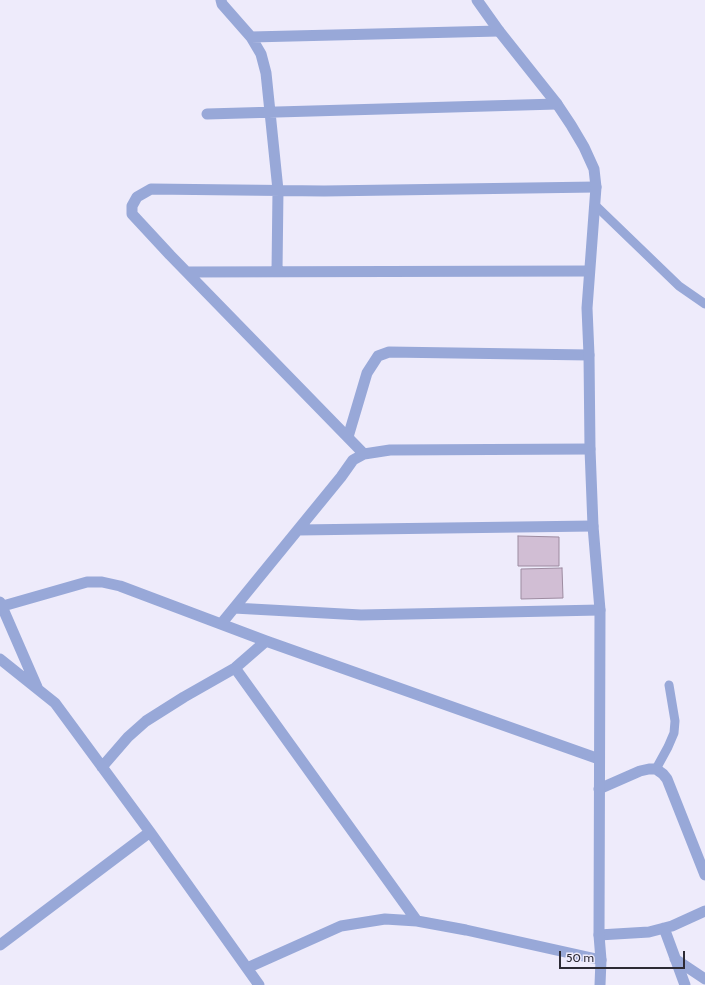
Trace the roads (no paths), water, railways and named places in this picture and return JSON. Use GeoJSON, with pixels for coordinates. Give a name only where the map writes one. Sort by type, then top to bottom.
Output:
{"type":"FeatureCollection","features":[{"type":"Feature","properties":{"kind":"street"},"geometry":{"type":"LineString","coordinates":[[221,0],[222,4],[251,37],[261,54],[266,73],[278,190],[277,271]]}},
{"type":"Feature","properties":{"kind":"street"},"geometry":{"type":"LineString","coordinates":[[477,0],[499,31],[557,104],[584,147],[594,169],[596,187],[587,308],[590,449],[600,610],[598,935],[601,960],[600,985]]}},
{"type":"Feature","properties":{"kind":"street"},"geometry":{"type":"LineString","coordinates":[[251,37],[499,31]]}},
{"type":"Feature","properties":{"kind":"street"},"geometry":{"type":"LineString","coordinates":[[207,114],[557,104]]}},
{"type":"Feature","properties":{"kind":"street"},"geometry":{"type":"LineString","coordinates":[[364,454],[132,214],[132,206],[137,197],[151,189],[324,191],[596,187]]}},
{"type":"Feature","properties":{"kind":"street"},"geometry":{"type":"LineString","coordinates":[[187,272],[589,271]]}},
{"type":"Feature","properties":{"kind":"street"},"geometry":{"type":"LineString","coordinates":[[348,437],[367,373],[378,356],[389,352],[589,355]]}},
{"type":"Feature","properties":{"kind":"street"},"geometry":{"type":"LineString","coordinates":[[221,624],[353,460],[364,454],[390,450],[590,449]]}},
{"type":"Feature","properties":{"kind":"street"},"geometry":{"type":"LineString","coordinates":[[298,530],[594,526]]}},
{"type":"Feature","properties":{"kind":"street"},"geometry":{"type":"LineString","coordinates":[[38,689],[1,604],[87,582],[102,582],[120,586],[266,641],[599,759]]}},
{"type":"Feature","properties":{"kind":"street"},"geometry":{"type":"LineString","coordinates":[[234,608],[361,615],[600,610]]}},
{"type":"Feature","properties":{"kind":"street"},"geometry":{"type":"LineString","coordinates":[[102,767],[128,737],[146,721],[235,668],[266,641]]}},
{"type":"Feature","properties":{"kind":"street"},"geometry":{"type":"LineString","coordinates":[[0,659],[54,703],[150,832],[259,985]]}},
{"type":"Feature","properties":{"kind":"street"},"geometry":{"type":"LineString","coordinates":[[235,668],[417,921]]}},
{"type":"Feature","properties":{"kind":"street"},"geometry":{"type":"LineString","coordinates":[[599,789],[640,771],[656,769],[663,774],[667,779],[705,875]]}},
{"type":"Feature","properties":{"kind":"street"},"geometry":{"type":"LineString","coordinates":[[0,944],[150,832]]}},
{"type":"Feature","properties":{"kind":"street"},"geometry":{"type":"LineString","coordinates":[[598,935],[649,932],[692,918],[705,911]]}},
{"type":"Feature","properties":{"kind":"street"},"geometry":{"type":"LineString","coordinates":[[247,968],[341,926],[384,919],[417,921],[466,930],[601,960]]}},
{"type":"Feature","properties":{"kind":"street"},"geometry":{"type":"LineString","coordinates":[[664,928],[685,985]]}},
{"type":"Feature","properties":{"kind":"street"},"geometry":{"type":"LineString","coordinates":[[675,959],[705,979]]}},
{"type":"Feature","properties":{"kind":"lane"},"geometry":{"type":"LineString","coordinates":[[595,205],[679,286],[705,304]]}},
{"type":"Feature","properties":{"kind":"lane"},"geometry":{"type":"LineString","coordinates":[[656,769],[674,733],[675,721],[669,686]]}}]}
